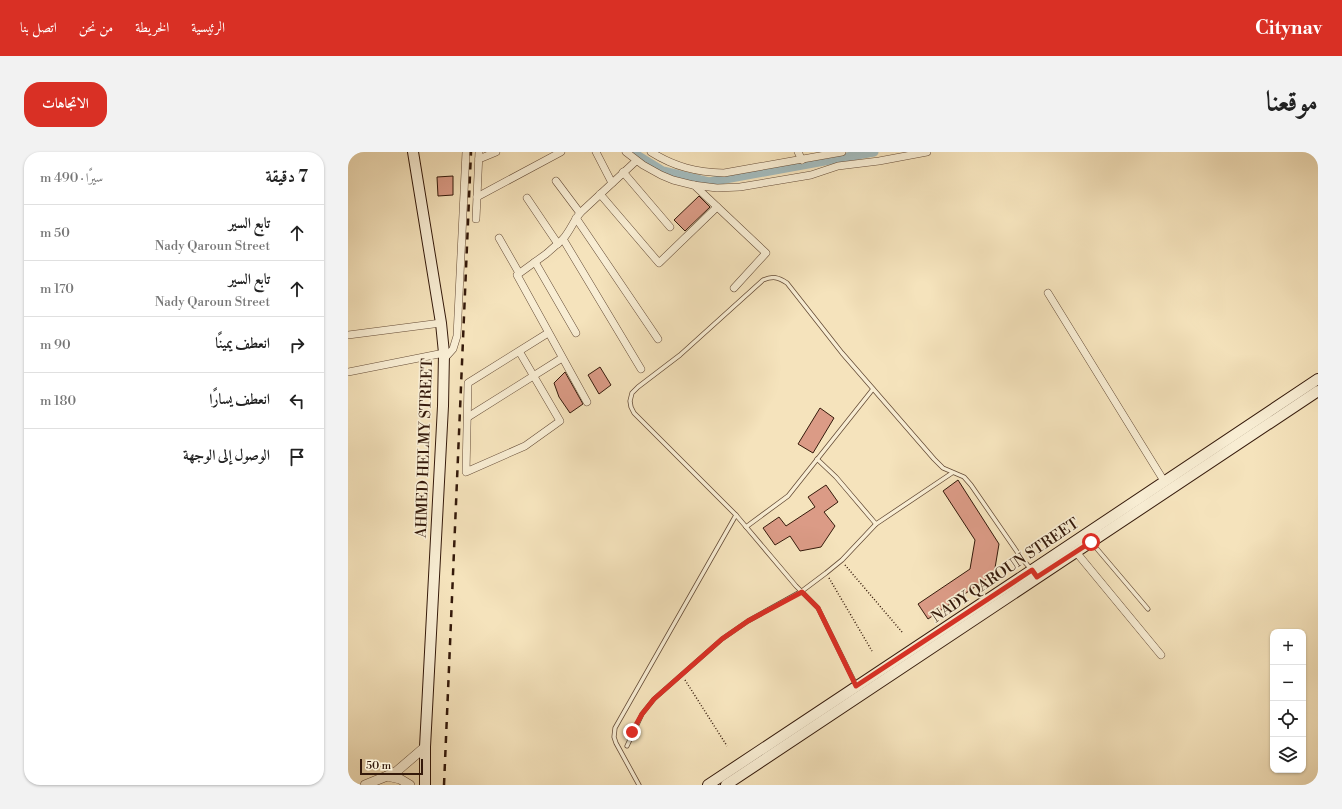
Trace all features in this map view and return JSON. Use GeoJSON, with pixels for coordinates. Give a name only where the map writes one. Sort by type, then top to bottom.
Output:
{"type":"FeatureCollection","features":[{"type":"Feature","properties":{"kind":"main road","name":"AHMED HELMY STREET"},"geometry":{"type":"LineString","coordinates":[[413,152],[441,323],[444,356],[443,406],[425,747],[425,785]]}},
{"type":"Feature","properties":{"kind":"main road","name":"NADY QAROUN STREET"},"geometry":{"type":"LineString","coordinates":[[708,785],[749,764],[1035,574],[1164,481],[1318,379]]}},
{"type":"Feature","properties":{"kind":"main road","name":"NADY QAROUN STREET"},"geometry":{"type":"LineString","coordinates":[[726,785],[749,764],[856,686],[1035,574],[1076,552],[1318,392]]}},
{"type":"Feature","properties":{"kind":"street"},"geometry":{"type":"LineString","coordinates":[[348,372],[444,356],[453,349],[457,336],[466,152]]}},
{"type":"Feature","properties":{"kind":"street"},"geometry":{"type":"LineString","coordinates":[[476,218],[479,156],[496,152]]}},
{"type":"Feature","properties":{"kind":"street"},"geometry":{"type":"LineString","coordinates":[[477,197],[562,152]]}},
{"type":"Feature","properties":{"kind":"street"},"geometry":{"type":"LineString","coordinates":[[596,152],[612,183]]}},
{"type":"Feature","properties":{"kind":"street"},"geometry":{"type":"LineString","coordinates":[[626,152],[636,161],[673,180],[693,185],[717,188],[811,175],[838,166],[879,161],[927,152]]}},
{"type":"Feature","properties":{"kind":"street"},"geometry":{"type":"LineString","coordinates":[[651,152],[668,162],[686,168],[705,172],[724,173],[842,152]]}},
{"type":"Feature","properties":{"kind":"street"},"geometry":{"type":"LineString","coordinates":[[798,152],[802,160]]}},
{"type":"Feature","properties":{"kind":"street"},"geometry":{"type":"LineString","coordinates":[[519,273],[560,242],[572,228],[578,216],[636,161]]}},
{"type":"Feature","properties":{"kind":"street"},"geometry":{"type":"LineString","coordinates":[[623,172],[670,227]]}},
{"type":"Feature","properties":{"kind":"street"},"geometry":{"type":"LineString","coordinates":[[556,181],[658,339]]}},
{"type":"Feature","properties":{"kind":"street"},"geometry":{"type":"LineString","coordinates":[[693,185],[766,254],[734,288]]}},
{"type":"Feature","properties":{"kind":"street"},"geometry":{"type":"LineString","coordinates":[[600,194],[659,263],[717,207]]}},
{"type":"Feature","properties":{"kind":"street"},"geometry":{"type":"LineString","coordinates":[[527,198],[560,242],[641,369]]}},
{"type":"Feature","properties":{"kind":"street"},"geometry":{"type":"LineString","coordinates":[[499,238],[519,273],[517,275],[548,333],[587,402]]}},
{"type":"Feature","properties":{"kind":"street"},"geometry":{"type":"LineString","coordinates":[[535,262],[576,333]]}},
{"type":"Feature","properties":{"kind":"street"},"geometry":{"type":"LineString","coordinates":[[1048,293],[1164,481]]}},
{"type":"Feature","properties":{"kind":"street"},"geometry":{"type":"LineString","coordinates":[[348,335],[441,323]]}},
{"type":"Feature","properties":{"kind":"street"},"geometry":{"type":"LineString","coordinates":[[519,351],[560,421],[525,446],[466,472],[468,383],[519,351],[548,333]]}},
{"type":"Feature","properties":{"kind":"street"},"geometry":{"type":"LineString","coordinates":[[468,417],[562,358]]}},
{"type":"Feature","properties":{"kind":"street"},"geometry":{"type":"LineString","coordinates":[[1076,552],[1161,655]]}},
{"type":"Feature","properties":{"kind":"street"},"geometry":{"type":"LineString","coordinates":[[365,785],[387,776],[408,763],[425,747]]}},
{"type":"Feature","properties":{"kind":"street"},"geometry":{"type":"LineString","coordinates":[[387,776],[400,779],[410,785]]}},
{"type":"Feature","properties":{"kind":"lane"},"geometry":{"type":"LineString","coordinates":[[856,686],[818,608],[802,592],[736,515],[634,413],[630,407],[632,393],[638,387],[680,355],[763,280],[772,277],[780,278],[787,283],[820,326],[934,459],[943,468],[964,477],[971,485],[1022,558],[1035,574]]}},
{"type":"Feature","properties":{"kind":"lane"},"geometry":{"type":"LineString","coordinates":[[746,527],[788,496],[873,389]]}},
{"type":"Feature","properties":{"kind":"lane"},"geometry":{"type":"LineString","coordinates":[[817,459],[836,477],[876,524]]}},
{"type":"Feature","properties":{"kind":"lane"},"geometry":{"type":"LineString","coordinates":[[627,746],[642,714],[654,699],[722,639],[802,592],[842,560],[876,524],[952,472]]}},
{"type":"Feature","properties":{"kind":"lane"},"geometry":{"type":"LineString","coordinates":[[639,785],[616,743],[614,737],[615,728],[736,515]]}},
{"type":"Feature","properties":{"kind":"lane"},"geometry":{"type":"LineString","coordinates":[[1091,542],[1148,610]]}},
{"type":"Feature","properties":{"kind":"path"},"geometry":{"type":"LineString","coordinates":[[842,560],[902,632]]}},
{"type":"Feature","properties":{"kind":"path"},"geometry":{"type":"LineString","coordinates":[[826,573],[872,650]]}},
{"type":"Feature","properties":{"kind":"path"},"geometry":{"type":"LineString","coordinates":[[681,675],[727,746]]}},
{"type":"Feature","properties":{"kind":"building"},"geometry":{"type":"Polygon","coordinates":[[[453,176],[453,195],[438,196],[437,177],[453,176]]]}},
{"type":"Feature","properties":{"kind":"building"},"geometry":{"type":"Polygon","coordinates":[[[699,196],[710,207],[685,231],[674,220],[699,196]]]}},
{"type":"Feature","properties":{"kind":"building"},"geometry":{"type":"Polygon","coordinates":[[[600,367],[611,385],[599,394],[588,375],[600,367]]]}},
{"type":"Feature","properties":{"kind":"building"},"geometry":{"type":"Polygon","coordinates":[[[565,372],[583,404],[570,413],[559,397],[554,383],[565,372]]]}},
{"type":"Feature","properties":{"kind":"building"},"geometry":{"type":"Polygon","coordinates":[[[820,408],[834,418],[813,453],[798,444],[820,408]]]}},
{"type":"Feature","properties":{"kind":"building"},"geometry":{"type":"Polygon","coordinates":[[[958,480],[999,544],[994,574],[928,619],[918,604],[970,569],[975,540],[943,491],[958,480]]]}},
{"type":"Feature","properties":{"kind":"building"},"geometry":{"type":"Polygon","coordinates":[[[826,485],[838,502],[824,512],[835,526],[821,547],[800,551],[790,536],[775,545],[763,528],[779,517],[786,526],[815,507],[808,497],[826,485]]]}},
{"type":"Feature","properties":{"kind":"waterway"},"geometry":{"type":"LineString","coordinates":[[632,152],[663,171],[709,182],[874,152]]}},
{"type":"Feature","properties":{"kind":"railway"},"geometry":{"type":"LineString","coordinates":[[444,785],[471,152]]}},
{"type":"Feature","properties":{"kind":"route"},"geometry":{"type":"LineString","coordinates":[[632,732],[642,714],[654,699],[722,639],[748,621],[802,592],[818,608],[856,686],[1032,570],[1037,577],[1091,542]]}}]}
